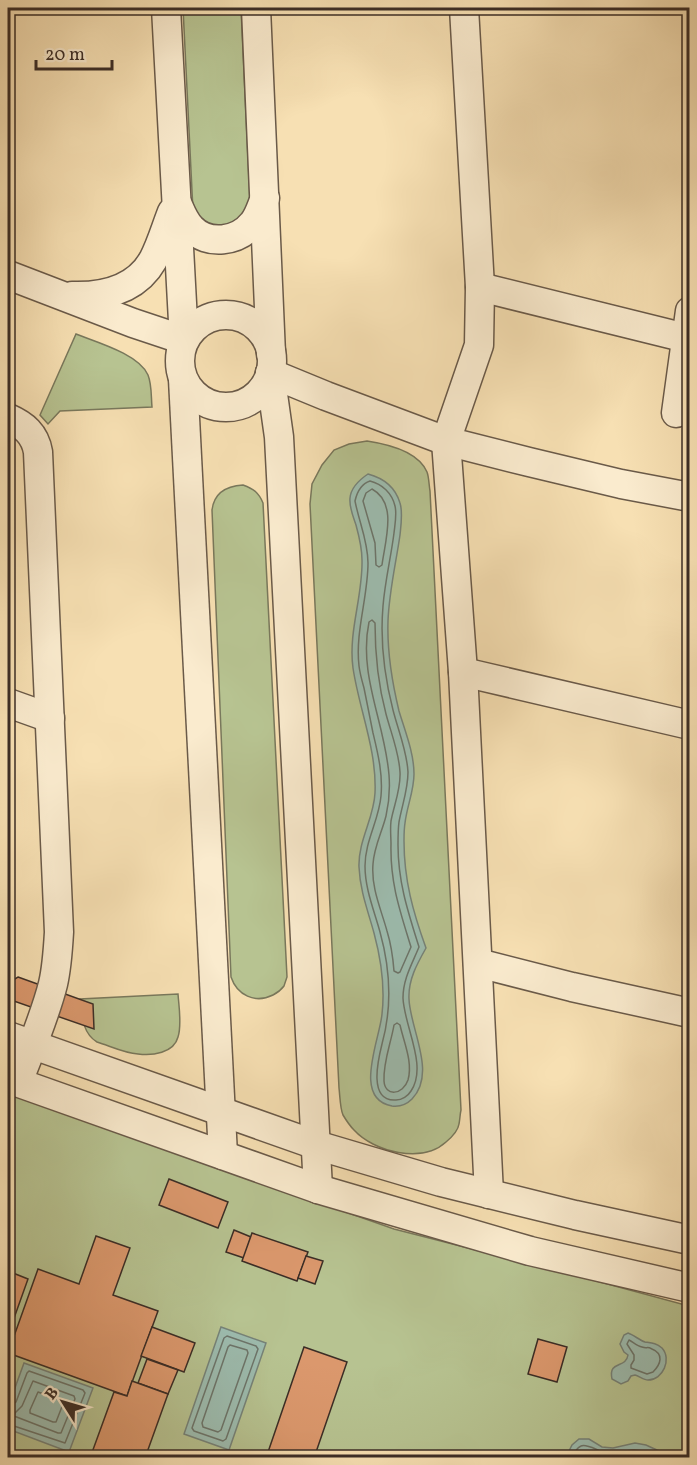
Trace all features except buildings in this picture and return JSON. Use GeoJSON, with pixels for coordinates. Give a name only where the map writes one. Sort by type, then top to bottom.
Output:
{"type":"FeatureCollection","features":[{"type":"Feature","properties":{"kind":"street"},"geometry":{"type":"LineString","coordinates":[[165,8],[184,340]]}},
{"type":"Feature","properties":{"kind":"street"},"geometry":{"type":"LineString","coordinates":[[255,8],[271,363],[268,379],[261,390],[241,404],[228,407],[216,406],[204,402],[189,390],[181,373],[180,360],[184,340],[192,329],[203,320],[216,315],[236,316],[249,321],[260,329],[267,340],[271,363],[279,437],[318,1188]]}},
{"type":"Feature","properties":{"kind":"street"},"geometry":{"type":"LineString","coordinates":[[464,8],[480,287],[479,345],[446,441],[463,672],[489,1194]]}},
{"type":"Feature","properties":{"kind":"street"},"geometry":{"type":"LineString","coordinates":[[176,201],[182,216],[196,233],[204,237],[225,240],[235,237],[252,224],[265,198]]}},
{"type":"Feature","properties":{"kind":"street"},"geometry":{"type":"LineString","coordinates":[[60,296],[92,296],[108,293],[134,282],[152,261],[176,201]]}},
{"type":"Feature","properties":{"kind":"street"},"geometry":{"type":"LineString","coordinates":[[8,275],[184,340]]}},
{"type":"Feature","properties":{"kind":"street"},"geometry":{"type":"LineString","coordinates":[[480,287],[688,324],[676,413]]}},
{"type":"Feature","properties":{"kind":"street"},"geometry":{"type":"LineString","coordinates":[[271,363],[336,400],[446,441],[540,465],[690,497]]}},
{"type":"Feature","properties":{"kind":"street"},"geometry":{"type":"LineString","coordinates":[[183,379],[223,1155]]}},
{"type":"Feature","properties":{"kind":"street"},"geometry":{"type":"LineString","coordinates":[[8,418],[30,431],[39,452],[58,940],[53,985],[20,1040],[13,1080],[318,1188],[530,1251],[690,1288]]}},
{"type":"Feature","properties":{"kind":"street"},"geometry":{"type":"LineString","coordinates":[[463,672],[690,725]]}},
{"type":"Feature","properties":{"kind":"street"},"geometry":{"type":"LineString","coordinates":[[8,703],[50,718]]}},
{"type":"Feature","properties":{"kind":"street"},"geometry":{"type":"LineString","coordinates":[[478,963],[690,1013]]}},
{"type":"Feature","properties":{"kind":"street"},"geometry":{"type":"LineString","coordinates":[[20,1040],[316,1145],[441,1182],[690,1240]]}},
{"type":"Feature","properties":{"kind":"green space"},"geometry":{"type":"Polygon","coordinates":[[[183,8],[241,8],[250,202],[248,213],[216,232],[193,211],[183,8]]]}},
{"type":"Feature","properties":{"kind":"green space"},"geometry":{"type":"Polygon","coordinates":[[[76,334],[116,350],[136,361],[148,375],[152,407],[60,411],[48,424],[40,415],[76,334]]]}},
{"type":"Feature","properties":{"kind":"green space"},"geometry":{"type":"Polygon","coordinates":[[[367,441],[401,450],[417,459],[427,472],[430,491],[461,1110],[457,1129],[448,1140],[436,1149],[412,1154],[373,1144],[354,1130],[343,1115],[339,1088],[310,504],[312,484],[322,465],[334,450],[349,444],[367,441]]]}},
{"type":"Feature","properties":{"kind":"green space"},"geometry":{"type":"Polygon","coordinates":[[[243,485],[256,492],[263,503],[287,977],[284,986],[279,991],[260,999],[242,993],[231,977],[212,510],[218,495],[232,487],[243,485]]]}},
{"type":"Feature","properties":{"kind":"green space"},"geometry":{"type":"Polygon","coordinates":[[[178,994],[179,1032],[176,1042],[167,1050],[150,1054],[122,1051],[97,1042],[88,1034],[80,999],[178,994]]]}},
{"type":"Feature","properties":{"kind":"green space"},"geometry":{"type":"Polygon","coordinates":[[[8,1093],[394,1229],[689,1306],[689,1457],[8,1458],[8,1093]]]}},
{"type":"Feature","properties":{"kind":"water"},"geometry":{"type":"Polygon","coordinates":[[[368,474],[383,480],[392,487],[398,497],[401,510],[400,535],[391,588],[388,644],[396,700],[414,766],[413,786],[404,830],[404,855],[413,909],[426,948],[414,972],[409,992],[410,1011],[420,1050],[422,1077],[419,1088],[412,1099],[403,1105],[395,1106],[380,1101],[373,1092],[371,1080],[371,1067],[382,1014],[383,984],[379,953],[363,893],[359,867],[361,848],[374,802],[375,777],[353,668],[352,641],[362,560],[350,501],[354,487],[368,474]]]}},
{"type":"Feature","properties":{"kind":"water"},"geometry":{"type":"Polygon","coordinates":[[[221,1327],[266,1343],[229,1450],[184,1434],[221,1327]]]}},
{"type":"Feature","properties":{"kind":"water"},"geometry":{"type":"Polygon","coordinates":[[[628,1333],[662,1348],[666,1363],[658,1377],[648,1380],[635,1375],[621,1384],[612,1379],[613,1369],[627,1359],[628,1355],[620,1344],[624,1335],[628,1333]]]}},
{"type":"Feature","properties":{"kind":"water"},"geometry":{"type":"Polygon","coordinates":[[[24,1363],[93,1388],[69,1452],[8,1429],[8,1407],[24,1363]]]}},
{"type":"Feature","properties":{"kind":"water"},"geometry":{"type":"Polygon","coordinates":[[[579,1439],[589,1439],[602,1447],[613,1448],[635,1443],[646,1445],[666,1457],[566,1457],[572,1445],[579,1439]]]}}]}
